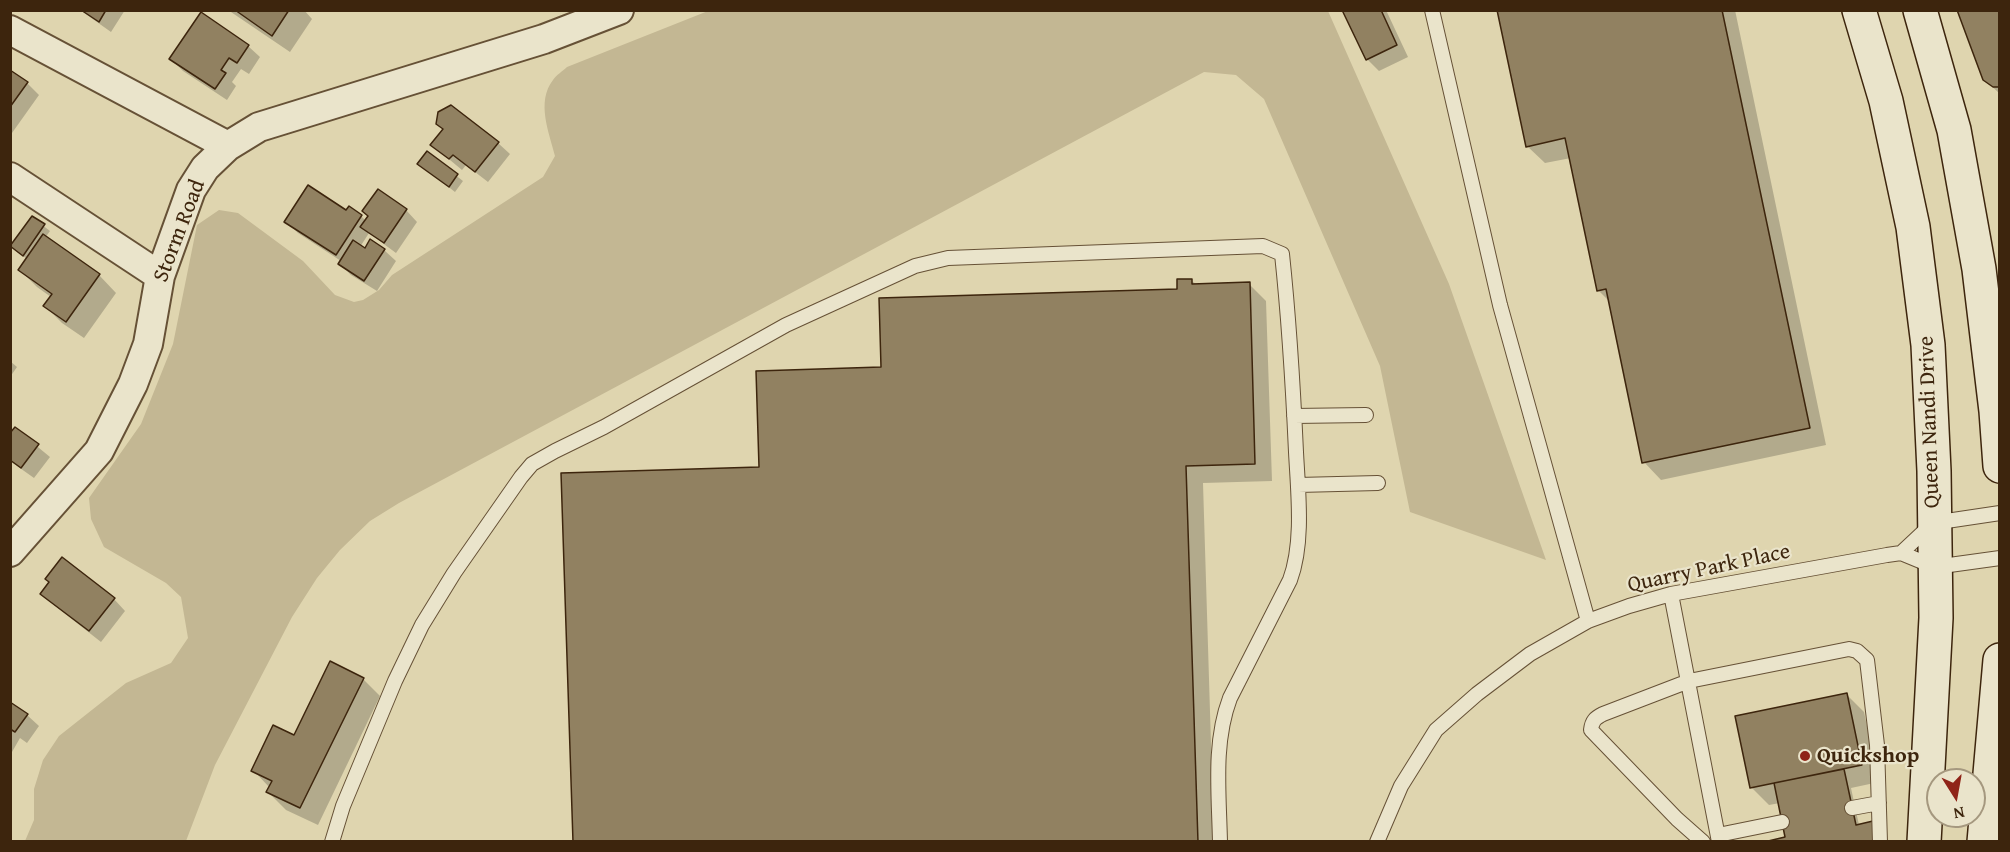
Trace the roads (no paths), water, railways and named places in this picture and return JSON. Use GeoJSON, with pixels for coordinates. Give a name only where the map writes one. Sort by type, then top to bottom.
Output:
{"type":"FeatureCollection","features":[{"type":"Feature","properties":{"kind":"main road","name":"Queen Nandi Drive"},"geometry":{"type":"LineString","coordinates":[[1859,10],[1886,101],[1913,226],[1928,345],[1934,471],[1936,618],[1924,842]]}},
{"type":"Feature","properties":{"kind":"main road"},"geometry":{"type":"LineString","coordinates":[[1920,10],[1954,130],[1979,269],[1998,413],[2000,466]]}},
{"type":"Feature","properties":{"kind":"main road"},"geometry":{"type":"LineString","coordinates":[[1984,842],[2000,660]]}},
{"type":"Feature","properties":{"kind":"street","name":"Storm Road"},"geometry":{"type":"LineString","coordinates":[[10,552],[99,451],[133,384],[148,344],[160,276],[191,190],[205,168],[228,146],[260,128],[544,39],[619,10]]}},
{"type":"Feature","properties":{"kind":"street"},"geometry":{"type":"LineString","coordinates":[[10,30],[228,146]]}},
{"type":"Feature","properties":{"kind":"street"},"geometry":{"type":"LineString","coordinates":[[10,177],[160,276]]}},
{"type":"Feature","properties":{"kind":"lane"},"geometry":{"type":"LineString","coordinates":[[1432,10],[1500,305],[1588,621]]}},
{"type":"Feature","properties":{"kind":"lane"},"geometry":{"type":"LineString","coordinates":[[332,842],[343,806],[391,691],[422,625],[454,573],[526,469],[555,450],[604,428],[786,325],[915,266],[948,258],[1263,246],[1282,254],[1290,327],[1298,485],[1297,562],[1224,714],[1218,758],[1220,842]]}},
{"type":"Feature","properties":{"kind":"lane"},"geometry":{"type":"LineString","coordinates":[[1294,416],[1366,415]]}},
{"type":"Feature","properties":{"kind":"lane"},"geometry":{"type":"LineString","coordinates":[[1298,485],[1378,483]]}},
{"type":"Feature","properties":{"kind":"lane"},"geometry":{"type":"LineString","coordinates":[[2000,513],[1934,523],[1901,553],[1935,567],[2000,558]]}},
{"type":"Feature","properties":{"kind":"lane","name":"Quarry Park Place"},"geometry":{"type":"LineString","coordinates":[[1377,842],[1401,786],[1436,730],[1477,694],[1530,654],[1588,621],[1671,594],[1901,553]]}},
{"type":"Feature","properties":{"kind":"lane"},"geometry":{"type":"LineString","coordinates":[[1671,594],[1718,838],[1782,822]]}},
{"type":"Feature","properties":{"kind":"lane"},"geometry":{"type":"LineString","coordinates":[[1703,842],[1677,819],[1591,730],[1591,723],[1603,714],[1689,681],[1850,649],[1857,651],[1868,660],[1877,745],[1880,842]]}},
{"type":"Feature","properties":{"kind":"lane"},"geometry":{"type":"LineString","coordinates":[[1852,808],[1880,803]]}},
{"type":"Feature","properties":{"kind":"place","name":"Quickshop"},"geometry":{"type":"Point","coordinates":[1805,756]}}]}
